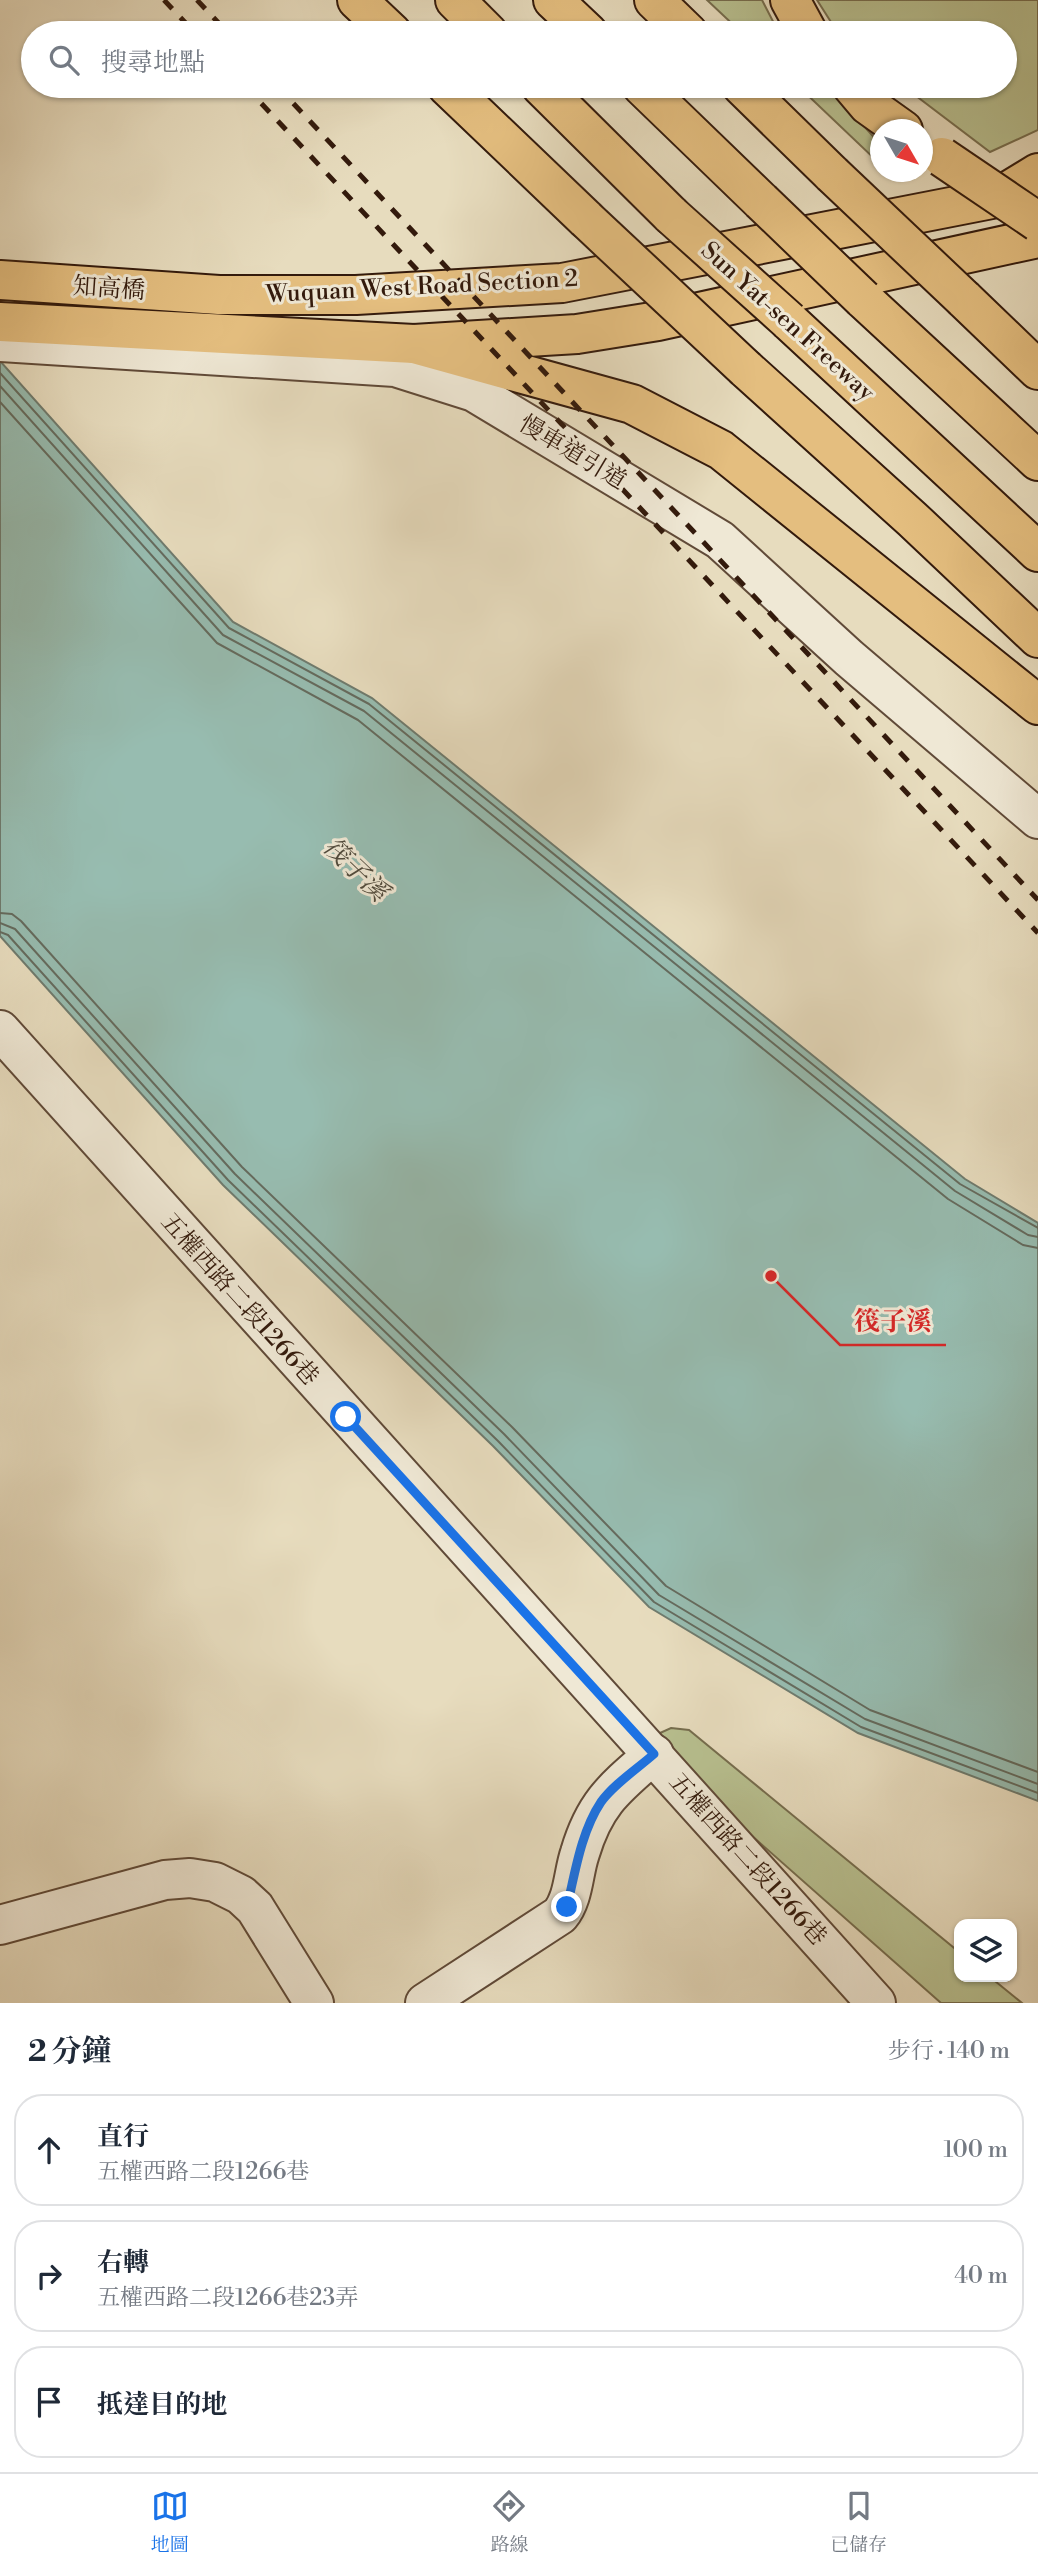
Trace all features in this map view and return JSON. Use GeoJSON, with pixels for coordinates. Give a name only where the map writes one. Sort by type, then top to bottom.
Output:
{"type":"FeatureCollection","features":[{"type":"Feature","properties":{"kind":"main road"},"geometry":{"type":"LineString","coordinates":[[357,0],[379,21]]}},
{"type":"Feature","properties":{"kind":"main road"},"geometry":{"type":"LineString","coordinates":[[455,0],[476,21]]}},
{"type":"Feature","properties":{"kind":"main road"},"geometry":{"type":"LineString","coordinates":[[553,0],[575,21]]}},
{"type":"Feature","properties":{"kind":"main road"},"geometry":{"type":"LineString","coordinates":[[654,0],[676,21]]}},
{"type":"Feature","properties":{"kind":"main road"},"geometry":{"type":"LineString","coordinates":[[790,0],[801,21]]}},
{"type":"Feature","properties":{"kind":"main road"},"geometry":{"type":"LineString","coordinates":[[460,98],[746,369],[912,519],[1038,638]]}},
{"type":"Feature","properties":{"kind":"main road","name":"Sun Yat-sen Freeway"},"geometry":{"type":"LineString","coordinates":[[553,98],[671,215],[1038,552]]}},
{"type":"Feature","properties":{"kind":"main road"},"geometry":{"type":"LineString","coordinates":[[654,98],[863,299],[1038,461]]}},
{"type":"Feature","properties":{"kind":"main road"},"geometry":{"type":"LineString","coordinates":[[754,98],[1038,370]]}},
{"type":"Feature","properties":{"kind":"main road"},"geometry":{"type":"LineString","coordinates":[[862,98],[888,119]]}},
{"type":"Feature","properties":{"kind":"main road"},"geometry":{"type":"LineString","coordinates":[[933,151],[1038,222]]}},
{"type":"Feature","properties":{"kind":"main road"},"geometry":{"type":"LineString","coordinates":[[996,198],[1038,173]]}},
{"type":"Feature","properties":{"kind":"main road"},"geometry":{"type":"LineString","coordinates":[[996,198],[1038,186]]}},
{"type":"Feature","properties":{"kind":"main road","name":"Wuquan West Road Section 2"},"geometry":{"type":"LineString","coordinates":[[219,295],[356,295],[562,283],[996,198]]}},
{"type":"Feature","properties":{"kind":"main road","name":"Wuquan West Road Section 2"},"geometry":{"type":"LineString","coordinates":[[217,344],[414,344],[577,334],[657,321],[1038,238]]}},
{"type":"Feature","properties":{"kind":"main road","name":"知高橋"},"geometry":{"type":"LineString","coordinates":[[0,280],[219,295]]}},
{"type":"Feature","properties":{"kind":"main road","name":"知高橋"},"geometry":{"type":"LineString","coordinates":[[0,322],[217,344]]}},
{"type":"Feature","properties":{"kind":"main road"},"geometry":{"type":"LineString","coordinates":[[414,344],[632,404],[721,450],[1038,705]]}},
{"type":"Feature","properties":{"kind":"lane","name":"慢車道引道"},"geometry":{"type":"LineString","coordinates":[[0,342],[217,344],[395,367],[474,392],[720,540],[849,658],[1038,819]]}},
{"type":"Feature","properties":{"kind":"lane","name":"五權西路二段1266巷"},"geometry":{"type":"LineString","coordinates":[[0,1030],[876,2003]]}},
{"type":"Feature","properties":{"kind":"lane"},"geometry":{"type":"LineString","coordinates":[[425,2003],[560,1915],[567,1907],[579,1853],[593,1816],[603,1800],[654,1754]]}},
{"type":"Feature","properties":{"kind":"lane"},"geometry":{"type":"LineString","coordinates":[[0,1925],[165,1880],[190,1878],[215,1882],[241,1895],[255,1908],[314,2003]]}},
{"type":"Feature","properties":{"kind":"green space"},"geometry":{"type":"Polygon","coordinates":[[[707,0],[762,0],[773,21],[729,21],[707,0]]]}},
{"type":"Feature","properties":{"kind":"green space"},"geometry":{"type":"Polygon","coordinates":[[[817,0],[1038,0],[1038,130],[990,152],[919,98],[1017,98],[1017,21],[830,21],[817,0]]]}},
{"type":"Feature","properties":{"kind":"green space"},"geometry":{"type":"Polygon","coordinates":[[[811,98],[839,98],[870,133],[870,154],[811,98]]]}},
{"type":"Feature","properties":{"kind":"green space"},"geometry":{"type":"Polygon","coordinates":[[[671,1728],[689,1730],[954,1948],[954,1982],[996,1982],[1022,2003],[941,2003],[665,1759],[658,1744],[660,1733],[671,1728]]]}},
{"type":"Feature","properties":{"kind":"water"},"geometry":{"type":"Polygon","coordinates":[[[0,361],[233,622],[372,698],[965,1179],[1038,1223],[1038,1801],[858,1733],[649,1607],[493,1446],[223,1185],[0,936],[0,361]]]}},
{"type":"Feature","properties":{"kind":"railway"},"geometry":{"type":"LineString","coordinates":[[164,0],[184,21]]}},
{"type":"Feature","properties":{"kind":"railway"},"geometry":{"type":"LineString","coordinates":[[197,0],[217,21]]}},
{"type":"Feature","properties":{"kind":"railway"},"geometry":{"type":"LineString","coordinates":[[256,98],[1038,933]]}},
{"type":"Feature","properties":{"kind":"railway"},"geometry":{"type":"LineString","coordinates":[[288,98],[1038,900]]}},
{"type":"Feature","properties":{"kind":"place","name":"筏子溪"},"geometry":{"type":"Point","coordinates":[771,1276]}},
{"type":"Feature","properties":{"kind":"route"},"geometry":{"type":"LineString","coordinates":[[346,1417],[654,1754],[603,1800],[593,1816],[579,1853],[567,1907]]}}]}
